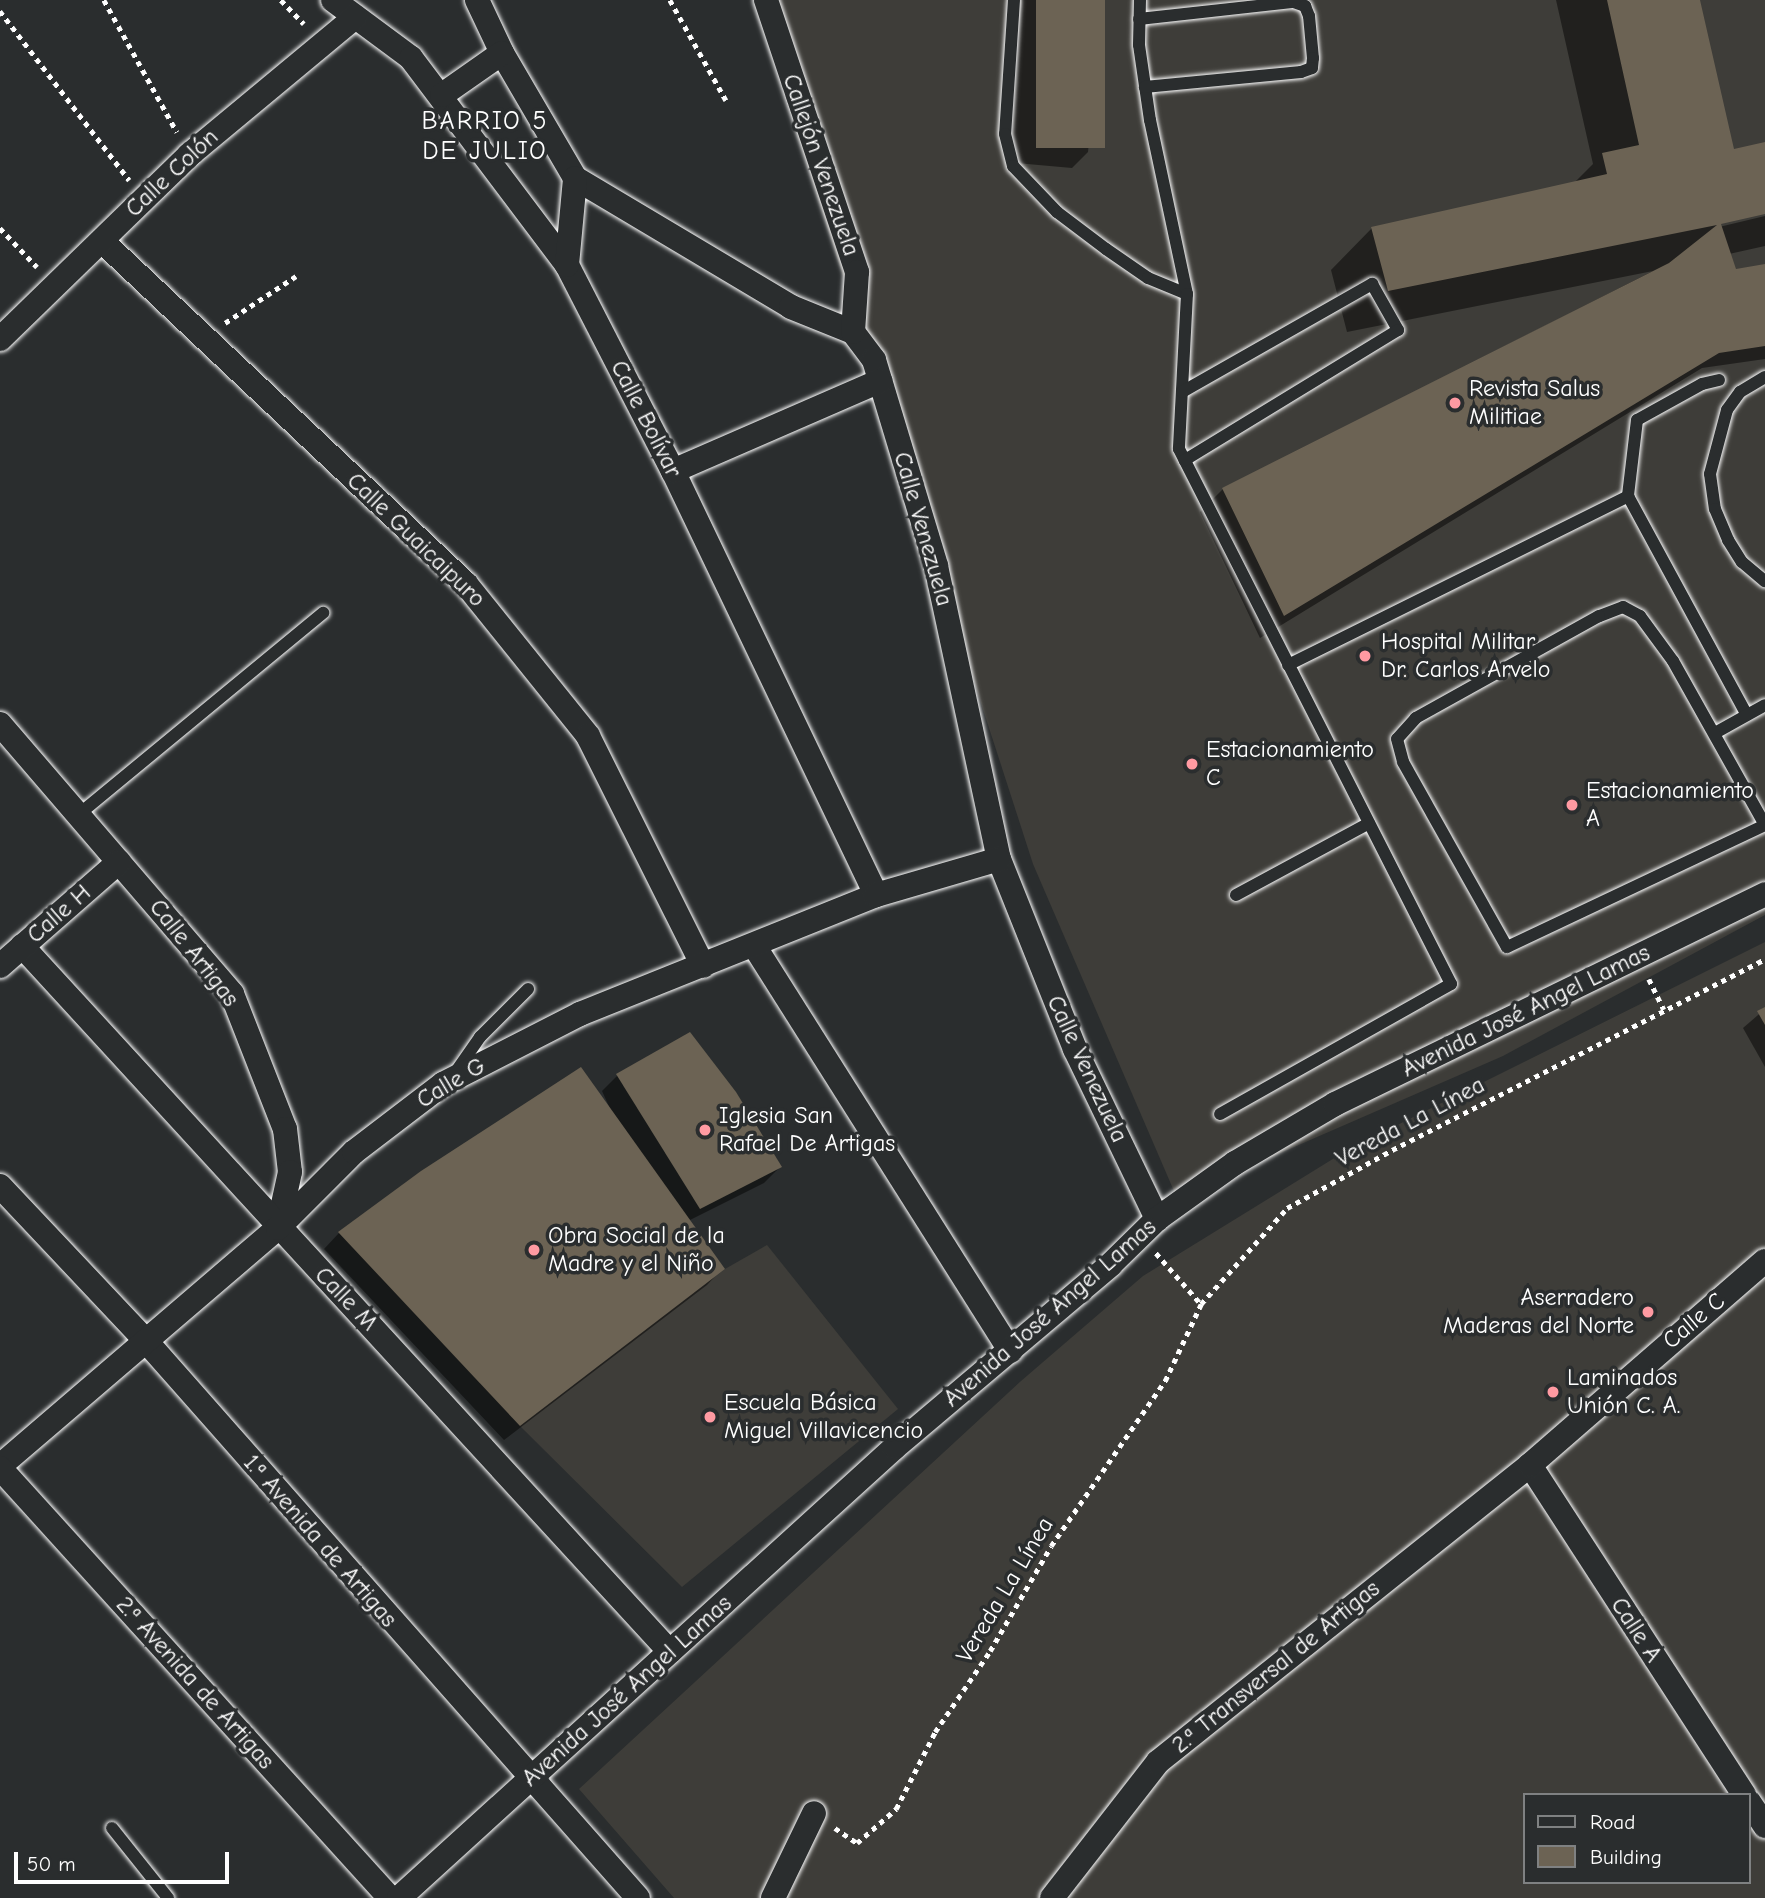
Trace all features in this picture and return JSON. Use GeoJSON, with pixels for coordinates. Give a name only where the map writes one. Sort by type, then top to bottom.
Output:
{"type":"FeatureCollection","features":[{"type":"Feature","properties":{"kind":"street","name":"Calle Bolívar"},"geometry":{"type":"LineString","coordinates":[[333,0],[355,18],[390,37],[442,95],[567,265],[673,471],[876,895]]}},
{"type":"Feature","properties":{"kind":"street"},"geometry":{"type":"LineString","coordinates":[[477,0],[502,53],[575,178],[791,307],[853,332]]}},
{"type":"Feature","properties":{"kind":"street","name":"Callejón Venezuela"},"geometry":{"type":"LineString","coordinates":[[766,0],[857,272],[853,332]]}},
{"type":"Feature","properties":{"kind":"street","name":"Calle Colón"},"geometry":{"type":"LineString","coordinates":[[0,339],[57,288],[142,198],[189,155],[355,18]]}},
{"type":"Feature","properties":{"kind":"street"},"geometry":{"type":"LineString","coordinates":[[442,95],[502,53]]}},
{"type":"Feature","properties":{"kind":"street"},"geometry":{"type":"LineString","coordinates":[[567,265],[575,178]]}},
{"type":"Feature","properties":{"kind":"street","name":"Calle Guaicaipuro"},"geometry":{"type":"LineString","coordinates":[[102,241],[466,584],[588,736],[703,966]]}},
{"type":"Feature","properties":{"kind":"street","name":"Calle Venezuela"},"geometry":{"type":"LineString","coordinates":[[853,332],[874,360],[936,566],[999,859],[1150,1228]]}},
{"type":"Feature","properties":{"kind":"street"},"geometry":{"type":"LineString","coordinates":[[673,471],[880,381]]}},
{"type":"Feature","properties":{"kind":"street","name":"Calle Artigas"},"geometry":{"type":"LineString","coordinates":[[0,724],[232,994],[251,1034],[285,1129],[290,1172],[278,1228]]}},
{"type":"Feature","properties":{"kind":"street","name":"Calle G"},"geometry":{"type":"LineString","coordinates":[[0,1467],[278,1228],[354,1152],[451,1080],[580,1014],[755,947],[876,895],[999,859]]}},
{"type":"Feature","properties":{"kind":"street","name":"Calle H"},"geometry":{"type":"LineString","coordinates":[[0,966],[119,862]]}},
{"type":"Feature","properties":{"kind":"street","name":"Avenida José Angel Lamas"},"geometry":{"type":"LineString","coordinates":[[399,1898],[895,1447],[1150,1228],[1235,1163],[1335,1104],[1765,894]]}},
{"type":"Feature","properties":{"kind":"street","name":"Calle M"},"geometry":{"type":"LineString","coordinates":[[22,946],[278,1228],[670,1651]]}},
{"type":"Feature","properties":{"kind":"street"},"geometry":{"type":"LineString","coordinates":[[755,947],[1010,1351]]}},
{"type":"Feature","properties":{"kind":"street","name":"1.ª Avenida de Artigas"},"geometry":{"type":"LineString","coordinates":[[0,1186],[146,1341],[638,1898]]}},
{"type":"Feature","properties":{"kind":"street","name":"Calle C"},"geometry":{"type":"LineString","coordinates":[[1530,1465],[1765,1261]]}},
{"type":"Feature","properties":{"kind":"street","name":"Calle A"},"geometry":{"type":"LineString","coordinates":[[1530,1465],[1743,1793]]}},
{"type":"Feature","properties":{"kind":"street","name":"2.ª Transversal de Artigas"},"geometry":{"type":"LineString","coordinates":[[1052,1898],[1158,1762],[1530,1465]]}},
{"type":"Feature","properties":{"kind":"street","name":"2.ª Avenida de Artigas"},"geometry":{"type":"LineString","coordinates":[[0,1467],[390,1898]]}},
{"type":"Feature","properties":{"kind":"street"},"geometry":{"type":"LineString","coordinates":[[1751,1805],[1765,1826]]}},
{"type":"Feature","properties":{"kind":"street"},"geometry":{"type":"LineString","coordinates":[[773,1898],[814,1813]]}},
{"type":"Feature","properties":{"kind":"lane"},"geometry":{"type":"LineString","coordinates":[[1014,0],[1005,135],[1013,166],[1057,212],[1106,249],[1148,278],[1187,294]]}},
{"type":"Feature","properties":{"kind":"lane"},"geometry":{"type":"LineString","coordinates":[[1140,0],[1145,87],[1187,294],[1189,320],[1178,432],[1185,460],[1451,984],[1220,1114]]}},
{"type":"Feature","properties":{"kind":"lane"},"geometry":{"type":"LineString","coordinates":[[1139,19],[1294,2],[1305,6],[1313,58],[1312,68],[1301,72],[1145,87]]}},
{"type":"Feature","properties":{"kind":"lane"},"geometry":{"type":"LineString","coordinates":[[1182,392],[1372,284],[1398,330],[1185,460]]}},
{"type":"Feature","properties":{"kind":"lane"},"geometry":{"type":"LineString","coordinates":[[1765,377],[1740,392],[1727,410],[1710,474],[1715,509],[1728,540],[1742,562],[1765,581]]}},
{"type":"Feature","properties":{"kind":"lane"},"geometry":{"type":"LineString","coordinates":[[1719,380],[1637,420],[1628,496],[1747,715]]}},
{"type":"Feature","properties":{"kind":"lane"},"geometry":{"type":"LineString","coordinates":[[1289,665],[1628,496]]}},
{"type":"Feature","properties":{"kind":"lane"},"geometry":{"type":"LineString","coordinates":[[1623,607],[1647,625],[1715,733],[1765,825],[1507,947],[1403,762],[1397,739],[1416,718],[1598,616],[1623,607]]}},
{"type":"Feature","properties":{"kind":"lane"},"geometry":{"type":"LineString","coordinates":[[78,815],[323,613]]}},
{"type":"Feature","properties":{"kind":"lane"},"geometry":{"type":"LineString","coordinates":[[1715,733],[1765,705]]}},
{"type":"Feature","properties":{"kind":"lane"},"geometry":{"type":"LineString","coordinates":[[1236,895],[1369,823]]}},
{"type":"Feature","properties":{"kind":"lane"},"geometry":{"type":"LineString","coordinates":[[451,1080],[480,1037],[527,989]]}},
{"type":"Feature","properties":{"kind":"lane"},"geometry":{"type":"LineString","coordinates":[[112,1828],[168,1898]]}},
{"type":"Feature","properties":{"kind":"path"},"geometry":{"type":"LineString","coordinates":[[104,0],[189,155]]}},
{"type":"Feature","properties":{"kind":"path"},"geometry":{"type":"LineString","coordinates":[[281,0],[322,43]]}},
{"type":"Feature","properties":{"kind":"path"},"geometry":{"type":"LineString","coordinates":[[670,0],[726,100]]}},
{"type":"Feature","properties":{"kind":"path"},"geometry":{"type":"LineString","coordinates":[[0,11],[142,198]]}},
{"type":"Feature","properties":{"kind":"path"},"geometry":{"type":"LineString","coordinates":[[0,228],[57,288]]}},
{"type":"Feature","properties":{"kind":"path"},"geometry":{"type":"LineString","coordinates":[[204,337],[296,276]]}},
{"type":"Feature","properties":{"kind":"path"},"geometry":{"type":"LineString","coordinates":[[1638,957],[1664,1010]]}},
{"type":"Feature","properties":{"kind":"path","name":"Vereda La Línea"},"geometry":{"type":"LineString","coordinates":[[814,1813],[857,1843],[896,1809],[935,1732],[990,1651],[1051,1546],[1165,1381],[1201,1304],[1287,1208],[1765,959]]}},
{"type":"Feature","properties":{"kind":"path"},"geometry":{"type":"LineString","coordinates":[[1150,1228],[1201,1304]]}},
{"type":"Feature","properties":{"kind":"shaded area","name":"Hospital Militar Dr. Carlos Arvelo"},"geometry":{"type":"Polygon","coordinates":[[[754,0],[1765,0],[1765,915],[1503,1056],[1177,1198],[1033,864],[754,0]]]}},
{"type":"Feature","properties":{"kind":"shaded area"},"geometry":{"type":"Polygon","coordinates":[[[1765,942],[1765,1898],[674,1898],[579,1789],[1021,1381],[1143,1276],[1349,1149],[1765,942]]]}},
{"type":"Feature","properties":{"kind":"shaded area","name":"Escuela Básica Miguel Villavicencio"},"geometry":{"type":"Polygon","coordinates":[[[767,1245],[898,1409],[682,1587],[520,1426],[725,1269],[767,1245]]]}},
{"type":"Feature","properties":{"kind":"building"},"geometry":{"type":"Polygon","coordinates":[[[1036,0],[1105,0],[1105,148],[1036,148],[1036,0]]]}},
{"type":"Feature","properties":{"kind":"building"},"geometry":{"type":"Polygon","coordinates":[[[1607,0],[1700,0],[1734,149],[1765,142],[1765,214],[1721,224],[1736,269],[1765,264],[1765,346],[1719,353],[1284,616],[1222,488],[1669,263],[1717,225],[1388,291],[1371,227],[1607,174],[1602,153],[1639,145],[1607,0]]]}},
{"type":"Feature","properties":{"kind":"building"},"geometry":{"type":"Polygon","coordinates":[[[1765,1007],[1765,1025],[1757,1011],[1765,1007]]]}},
{"type":"Feature","properties":{"kind":"building","name":"Iglesia San Rafael De Artigas"},"geometry":{"type":"Polygon","coordinates":[[[690,1032],[736,1092],[782,1167],[700,1209],[616,1074],[690,1032]]]}},
{"type":"Feature","properties":{"kind":"building","name":"Obra Social de la Madre y el Niño"},"geometry":{"type":"Polygon","coordinates":[[[581,1067],[725,1269],[520,1426],[338,1232],[421,1171],[581,1067]]]}},
{"type":"Feature","properties":{"kind":"place","name":"Revista Salus Militiae"},"geometry":{"type":"Point","coordinates":[1455,403]}},
{"type":"Feature","properties":{"kind":"place","name":"Hospital Militar Dr. Carlos Arvelo"},"geometry":{"type":"Point","coordinates":[1365,656]}},
{"type":"Feature","properties":{"kind":"place","name":"Estacionamiento C"},"geometry":{"type":"Point","coordinates":[1192,764]}},
{"type":"Feature","properties":{"kind":"place","name":"Estacionamiento A"},"geometry":{"type":"Point","coordinates":[1572,805]}},
{"type":"Feature","properties":{"kind":"place","name":"Iglesia San Rafael De Artigas"},"geometry":{"type":"Point","coordinates":[705,1130]}},
{"type":"Feature","properties":{"kind":"place","name":"Obra Social de la Madre y el Niño"},"geometry":{"type":"Point","coordinates":[534,1250]}},
{"type":"Feature","properties":{"kind":"place","name":"Aserradero Maderas del Norte"},"geometry":{"type":"Point","coordinates":[1648,1312]}},
{"type":"Feature","properties":{"kind":"place","name":"Laminados Unión C. A."},"geometry":{"type":"Point","coordinates":[1553,1392]}},
{"type":"Feature","properties":{"kind":"place","name":"Escuela Básica Miguel Villavicencio"},"geometry":{"type":"Point","coordinates":[710,1417]}},
{"type":"Feature","properties":{"kind":"district","name":"BARRIO 5 DE JULIO"},"geometry":{"type":"Point","coordinates":[485,137]}}]}
